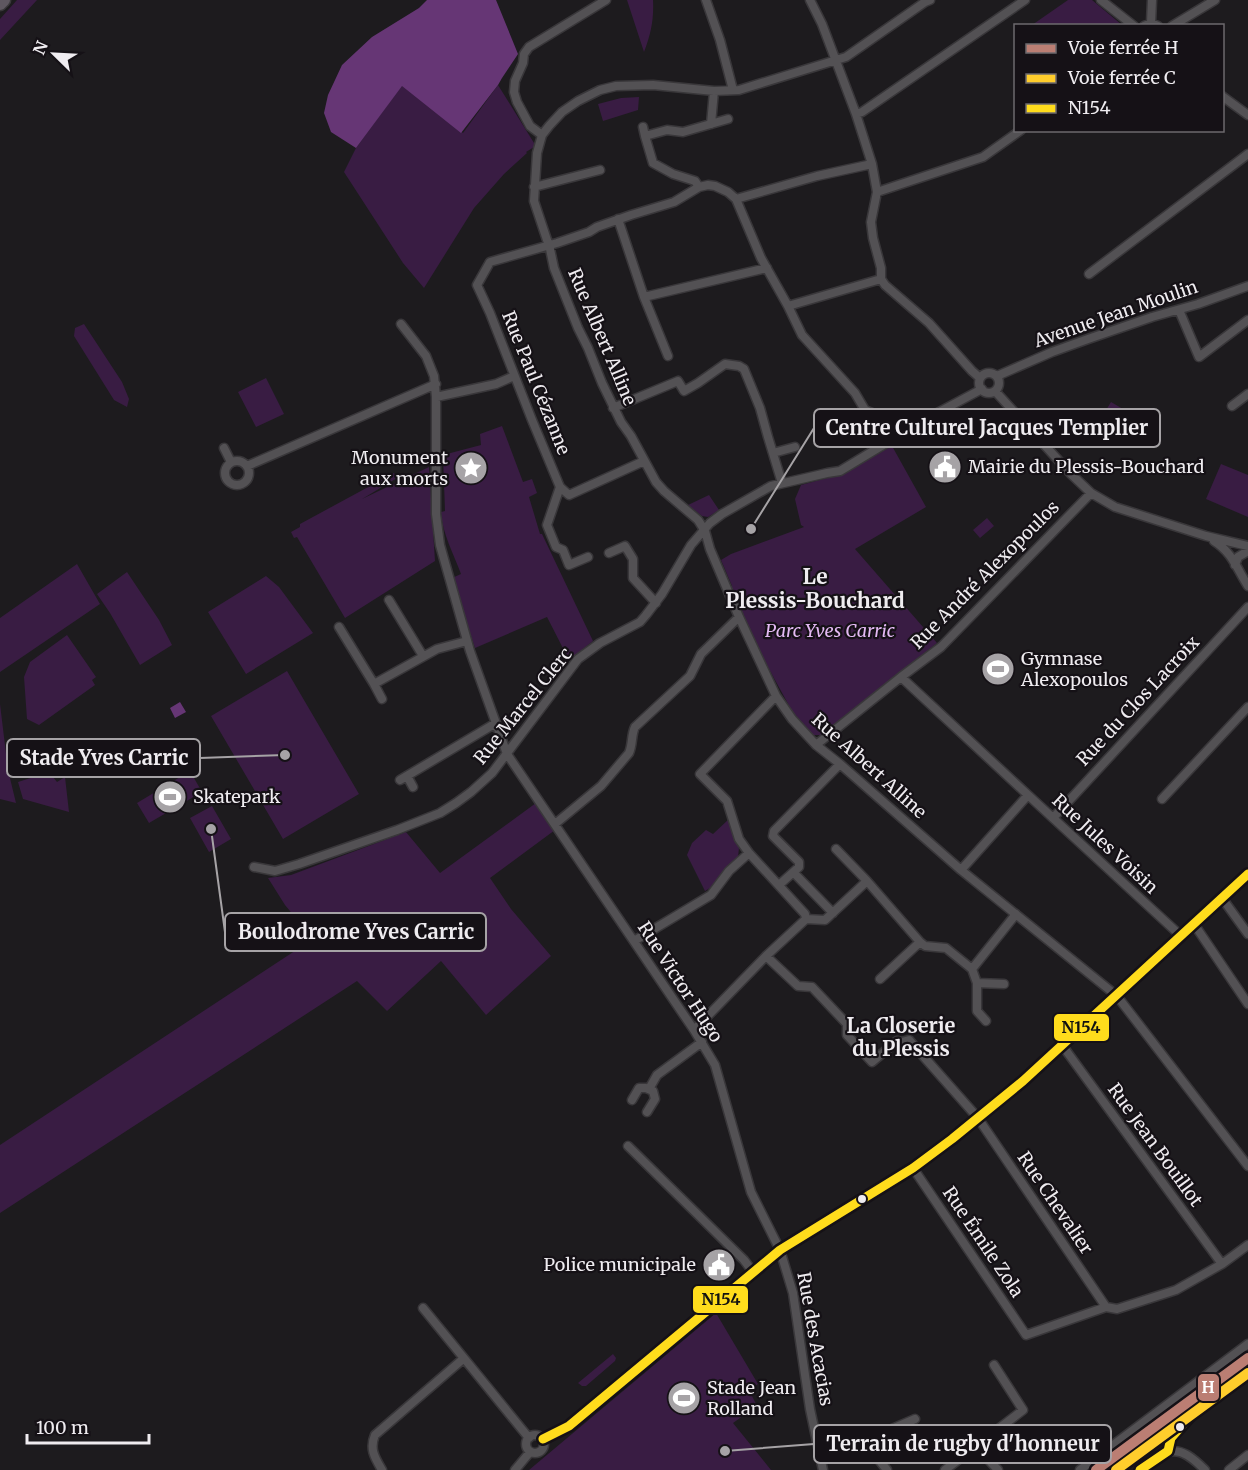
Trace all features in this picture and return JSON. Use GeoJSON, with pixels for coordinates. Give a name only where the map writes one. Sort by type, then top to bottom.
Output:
{"type":"FeatureCollection","features":[{"type":"Feature","properties":{"kind":"highway"},"geometry":{"type":"LineString","coordinates":[[0,4],[4,0]]}},
{"type":"Feature","properties":{"kind":"street"},"geometry":{"type":"LineString","coordinates":[[606,0],[529,47],[524,54],[523,63],[515,81],[514,92],[530,126],[542,135],[562,112],[600,90],[628,85],[714,91],[739,90],[846,57],[927,1]]}},
{"type":"Feature","properties":{"kind":"street"},"geometry":{"type":"LineString","coordinates":[[706,0],[733,90]]}},
{"type":"Feature","properties":{"kind":"street"},"geometry":{"type":"LineString","coordinates":[[810,0],[836,60],[872,164],[877,192],[871,222],[881,268],[881,279],[929,323],[980,378]]}},
{"type":"Feature","properties":{"kind":"street"},"geometry":{"type":"LineString","coordinates":[[856,114],[1025,0]]}},
{"type":"Feature","properties":{"kind":"street"},"geometry":{"type":"LineString","coordinates":[[1101,0],[1131,24]]}},
{"type":"Feature","properties":{"kind":"street"},"geometry":{"type":"LineString","coordinates":[[1151,24],[1152,0]]}},
{"type":"Feature","properties":{"kind":"street"},"geometry":{"type":"LineString","coordinates":[[1175,24],[1215,0]]}},
{"type":"Feature","properties":{"kind":"street"},"geometry":{"type":"LineString","coordinates":[[711,124],[714,91]]}},
{"type":"Feature","properties":{"kind":"street"},"geometry":{"type":"LineString","coordinates":[[1224,97],[1248,115]]}},
{"type":"Feature","properties":{"kind":"street"},"geometry":{"type":"LineString","coordinates":[[699,187],[695,181],[673,174],[653,163],[644,132],[667,130],[683,132],[728,119]]}},
{"type":"Feature","properties":{"kind":"street"},"geometry":{"type":"LineString","coordinates":[[877,192],[983,157],[1019,132]]}},
{"type":"Feature","properties":{"kind":"street","name":"Rue Albert Alline"},"geometry":{"type":"LineString","coordinates":[[542,135],[537,153],[534,201],[554,268],[578,328],[613,408],[632,436],[656,482],[698,520],[705,531],[710,549],[739,617],[776,696],[792,719],[816,745],[961,870],[1117,996],[1248,1166]]}},
{"type":"Feature","properties":{"kind":"street"},"geometry":{"type":"LineString","coordinates":[[1089,274],[1248,154]]}},
{"type":"Feature","properties":{"kind":"street"},"geometry":{"type":"LineString","coordinates":[[736,199],[817,176],[872,164]]}},
{"type":"Feature","properties":{"kind":"street"},"geometry":{"type":"LineString","coordinates":[[534,187],[600,170]]}},
{"type":"Feature","properties":{"kind":"street"},"geometry":{"type":"LineString","coordinates":[[549,246],[589,232],[597,226],[674,202],[699,187],[715,186],[728,192],[736,199],[761,258],[802,335],[855,393],[866,410],[877,415],[892,440]]}},
{"type":"Feature","properties":{"kind":"street"},"geometry":{"type":"LineString","coordinates":[[618,219],[644,297],[668,356]]}},
{"type":"Feature","properties":{"kind":"street","name":"Rue Paul Cézanne"},"geometry":{"type":"LineString","coordinates":[[549,246],[490,262],[477,285],[560,487]]}},
{"type":"Feature","properties":{"kind":"street"},"geometry":{"type":"LineString","coordinates":[[644,297],[767,268]]}},
{"type":"Feature","properties":{"kind":"street"},"geometry":{"type":"LineString","coordinates":[[788,306],[881,279]]}},
{"type":"Feature","properties":{"kind":"street","name":"Avenue Jean Moulin"},"geometry":{"type":"LineString","coordinates":[[997,376],[1052,352],[1248,286]]}},
{"type":"Feature","properties":{"kind":"street"},"geometry":{"type":"LineString","coordinates":[[1179,310],[1199,357],[1248,320]]}},
{"type":"Feature","properties":{"kind":"street","name":"Rue Victor Hugo"},"geometry":{"type":"LineString","coordinates":[[401,324],[426,356],[436,384],[437,519],[440,545],[467,640],[507,754],[694,1030],[715,1065],[752,1192],[780,1250]]}},
{"type":"Feature","properties":{"kind":"street"},"geometry":{"type":"LineString","coordinates":[[613,408],[678,381],[684,391],[725,364],[739,366],[744,369],[760,408],[782,483]]}},
{"type":"Feature","properties":{"kind":"street"},"geometry":{"type":"LineString","coordinates":[[986,373],[997,376],[999,384],[995,391],[988,392],[981,389],[980,378],[986,373]]}},
{"type":"Feature","properties":{"kind":"street"},"geometry":{"type":"LineString","coordinates":[[436,397],[496,384],[514,376]]}},
{"type":"Feature","properties":{"kind":"street"},"geometry":{"type":"LineString","coordinates":[[248,466],[436,384]]}},
{"type":"Feature","properties":{"kind":"street","name":"Rue Marcel Clerc"},"geometry":{"type":"LineString","coordinates":[[254,867],[275,871],[299,864],[397,830],[440,813],[456,803],[492,773],[578,659],[600,643],[640,622],[656,603],[696,537],[705,531],[710,523],[771,486],[840,471],[981,389]]}},
{"type":"Feature","properties":{"kind":"street"},"geometry":{"type":"LineString","coordinates":[[995,391],[1091,493],[1115,507],[1206,536],[1248,546]]}},
{"type":"Feature","properties":{"kind":"street"},"geometry":{"type":"LineString","coordinates":[[1232,406],[1248,394]]}},
{"type":"Feature","properties":{"kind":"street"},"geometry":{"type":"LineString","coordinates":[[773,453],[795,447]]}},
{"type":"Feature","properties":{"kind":"street"},"geometry":{"type":"LineString","coordinates":[[224,448],[231,462]]}},
{"type":"Feature","properties":{"kind":"street"},"geometry":{"type":"LineString","coordinates":[[239,461],[248,466],[249,472],[242,484],[237,486],[228,482],[224,473],[231,462],[239,461]]}},
{"type":"Feature","properties":{"kind":"street"},"geometry":{"type":"LineString","coordinates":[[588,557],[569,565],[563,550],[556,547],[547,525],[560,487],[569,495],[644,462]]}},
{"type":"Feature","properties":{"kind":"street","name":"Rue André Alexopoulos"},"geometry":{"type":"LineString","coordinates":[[816,745],[901,676],[941,647],[1091,493]]}},
{"type":"Feature","properties":{"kind":"street"},"geometry":{"type":"LineString","coordinates":[[1206,536],[1223,546],[1232,556],[1248,586]]}},
{"type":"Feature","properties":{"kind":"street"},"geometry":{"type":"LineString","coordinates":[[609,553],[625,546],[633,559],[633,578],[656,603]]}},
{"type":"Feature","properties":{"kind":"street"},"geometry":{"type":"LineString","coordinates":[[1235,565],[1238,557],[1248,551]]}},
{"type":"Feature","properties":{"kind":"street"},"geometry":{"type":"LineString","coordinates":[[389,600],[423,656]]}},
{"type":"Feature","properties":{"kind":"street","name":"Rue du Clos Lacroix"},"geometry":{"type":"LineString","coordinates":[[1053,818],[1248,607]]}},
{"type":"Feature","properties":{"kind":"street"},"geometry":{"type":"LineString","coordinates":[[555,824],[601,786],[629,753],[635,727],[690,676],[702,654],[739,617]]}},
{"type":"Feature","properties":{"kind":"street"},"geometry":{"type":"LineString","coordinates":[[339,627],[382,699]]}},
{"type":"Feature","properties":{"kind":"street"},"geometry":{"type":"LineString","coordinates":[[374,684],[437,649],[467,640]]}},
{"type":"Feature","properties":{"kind":"street"},"geometry":{"type":"LineString","coordinates":[[901,676],[1028,795]]}},
{"type":"Feature","properties":{"kind":"street"},"geometry":{"type":"LineString","coordinates":[[776,696],[700,774],[727,801],[739,839],[749,853],[806,916],[825,921],[867,881]]}},
{"type":"Feature","properties":{"kind":"street"},"geometry":{"type":"LineString","coordinates":[[1162,799],[1248,707]]}},
{"type":"Feature","properties":{"kind":"street"},"geometry":{"type":"LineString","coordinates":[[413,787],[404,778],[496,723]]}},
{"type":"Feature","properties":{"kind":"street"},"geometry":{"type":"LineString","coordinates":[[779,885],[794,873],[799,867],[799,862],[772,833],[840,764]]}},
{"type":"Feature","properties":{"kind":"street","name":"Rue Jules Voisin"},"geometry":{"type":"LineString","coordinates":[[961,870],[1028,795],[1181,936]]}},
{"type":"Feature","properties":{"kind":"street"},"geometry":{"type":"LineString","coordinates":[[836,849],[920,942],[925,946],[946,948],[972,969],[977,983],[977,1011],[986,1021]]}},
{"type":"Feature","properties":{"kind":"street"},"geometry":{"type":"LineString","coordinates":[[634,941],[711,895],[729,871],[749,853]]}},
{"type":"Feature","properties":{"kind":"street"},"geometry":{"type":"LineString","coordinates":[[794,873],[833,913]]}},
{"type":"Feature","properties":{"kind":"street"},"geometry":{"type":"LineString","coordinates":[[543,1439],[544,1444],[541,1451],[530,1452],[526,1444],[529,1438],[536,1436],[543,1439],[569,1426],[780,1250],[913,1168],[952,1139],[1014,1089],[1248,874]]}},
{"type":"Feature","properties":{"kind":"street"},"geometry":{"type":"LineString","coordinates":[[1222,898],[1248,934]]}},
{"type":"Feature","properties":{"kind":"street"},"geometry":{"type":"LineString","coordinates":[[972,969],[1016,914]]}},
{"type":"Feature","properties":{"kind":"street"},"geometry":{"type":"LineString","coordinates":[[694,1030],[806,916]]}},
{"type":"Feature","properties":{"kind":"street"},"geometry":{"type":"LineString","coordinates":[[1194,924],[1248,1004]]}},
{"type":"Feature","properties":{"kind":"street"},"geometry":{"type":"LineString","coordinates":[[880,979],[920,942]]}},
{"type":"Feature","properties":{"kind":"street","name":"Rue Chevalier"},"geometry":{"type":"LineString","coordinates":[[766,956],[798,986],[812,987],[847,1024],[847,1035],[872,1062],[897,1041],[909,1040],[978,1118],[1106,1306]]}},
{"type":"Feature","properties":{"kind":"street"},"geometry":{"type":"LineString","coordinates":[[977,983],[1004,984]]}},
{"type":"Feature","properties":{"kind":"street"},"geometry":{"type":"LineString","coordinates":[[649,1089],[657,1075],[702,1042]]}},
{"type":"Feature","properties":{"kind":"street","name":"Rue Jean Bouillot"},"geometry":{"type":"LineString","coordinates":[[1062,1045],[1222,1264]]}},
{"type":"Feature","properties":{"kind":"street"},"geometry":{"type":"LineString","coordinates":[[632,1100],[639,1088],[649,1089],[655,1095],[655,1099],[647,1112]]}},
{"type":"Feature","properties":{"kind":"street"},"geometry":{"type":"LineString","coordinates":[[628,1146],[744,1260],[753,1272]]}},
{"type":"Feature","properties":{"kind":"street","name":"Rue Émile Zola"},"geometry":{"type":"LineString","coordinates":[[913,1168],[1026,1335],[1106,1306]]}},
{"type":"Feature","properties":{"kind":"street"},"geometry":{"type":"LineString","coordinates":[[1106,1306],[1117,1308],[1176,1290],[1222,1264],[1248,1245]]}},
{"type":"Feature","properties":{"kind":"street","name":"Rue des Acacias"},"geometry":{"type":"LineString","coordinates":[[780,1250],[793,1293],[810,1409],[824,1470]]}},
{"type":"Feature","properties":{"kind":"street"},"geometry":{"type":"LineString","coordinates":[[423,1308],[529,1438]]}},
{"type":"Feature","properties":{"kind":"street"},"geometry":{"type":"LineString","coordinates":[[1080,1470],[1248,1344]]}},
{"type":"Feature","properties":{"kind":"street"},"geometry":{"type":"LineString","coordinates":[[382,1470],[371,1448],[375,1435],[463,1359]]}},
{"type":"Feature","properties":{"kind":"street"},"geometry":{"type":"LineString","coordinates":[[945,1470],[1023,1410],[994,1365]]}},
{"type":"Feature","properties":{"kind":"street"},"geometry":{"type":"LineString","coordinates":[[821,1460],[915,1419]]}},
{"type":"Feature","properties":{"kind":"street"},"geometry":{"type":"LineString","coordinates":[[864,1441],[887,1470]]}},
{"type":"Feature","properties":{"kind":"street"},"geometry":{"type":"LineString","coordinates":[[976,1446],[998,1470]]}},
{"type":"Feature","properties":{"kind":"street"},"geometry":{"type":"LineString","coordinates":[[1140,1470],[1168,1451],[1190,1456],[1205,1470]]}},
{"type":"Feature","properties":{"kind":"street"},"geometry":{"type":"LineString","coordinates":[[515,1470],[530,1452]]}},
{"type":"Feature","properties":{"kind":"street"},"geometry":{"type":"LineString","coordinates":[[1229,1470],[1248,1455]]}},
{"type":"Feature","properties":{"kind":"green space"},"geometry":{"type":"Polygon","coordinates":[[[17,0],[37,0],[0,40],[0,19],[17,0]]]}},
{"type":"Feature","properties":{"kind":"green space"},"geometry":{"type":"Polygon","coordinates":[[[627,0],[653,0],[652,26],[644,52],[627,0]]]}},
{"type":"Feature","properties":{"kind":"green space"},"geometry":{"type":"Polygon","coordinates":[[[1068,0],[1092,0],[1121,24],[1033,24],[1068,0]]]}},
{"type":"Feature","properties":{"kind":"green space"},"geometry":{"type":"Polygon","coordinates":[[[402,85],[463,133],[498,85],[534,143],[534,147],[504,174],[474,208],[424,288],[403,263],[344,172],[356,148],[402,85]]]}},
{"type":"Feature","properties":{"kind":"green space"},"geometry":{"type":"Polygon","coordinates":[[[639,97],[638,110],[603,121],[598,104],[621,98],[639,97]]]}},
{"type":"Feature","properties":{"kind":"green space"},"geometry":{"type":"Polygon","coordinates":[[[84,324],[122,382],[129,399],[127,407],[114,400],[74,336],[75,328],[84,324]]]}},
{"type":"Feature","properties":{"kind":"green space"},"geometry":{"type":"Polygon","coordinates":[[[266,378],[284,414],[256,427],[238,392],[266,378]]]}},
{"type":"Feature","properties":{"kind":"green space"},"geometry":{"type":"Polygon","coordinates":[[[1111,402],[1123,409],[1131,410],[1124,424],[1103,415],[1111,402]]]}},
{"type":"Feature","properties":{"kind":"green space"},"geometry":{"type":"Polygon","coordinates":[[[502,426],[523,482],[532,479],[537,493],[529,497],[540,534],[593,641],[569,660],[547,617],[475,648],[452,578],[461,574],[442,520],[441,512],[445,511],[443,455],[481,445],[480,434],[502,426]]]}},
{"type":"Feature","properties":{"kind":"green space","name":"Parc Yves Carric"},"geometry":{"type":"Polygon","coordinates":[[[892,446],[926,507],[855,549],[937,643],[821,735],[812,735],[792,711],[740,616],[728,588],[732,586],[721,560],[731,554],[804,527],[801,525],[795,499],[801,485],[842,474],[892,446]]]}},
{"type":"Feature","properties":{"kind":"green space"},"geometry":{"type":"Polygon","coordinates":[[[1221,464],[1248,475],[1248,517],[1206,499],[1221,464]]]}},
{"type":"Feature","properties":{"kind":"green space"},"geometry":{"type":"Polygon","coordinates":[[[429,467],[435,561],[345,618],[297,537],[294,538],[291,532],[300,527],[300,524],[394,473],[397,478],[362,499],[429,467]]]}},
{"type":"Feature","properties":{"kind":"green space"},"geometry":{"type":"Polygon","coordinates":[[[709,495],[719,510],[708,517],[702,516],[688,505],[709,495]]]}},
{"type":"Feature","properties":{"kind":"green space"},"geometry":{"type":"Polygon","coordinates":[[[987,518],[994,526],[980,538],[973,530],[987,518]]]}},
{"type":"Feature","properties":{"kind":"green space"},"geometry":{"type":"Polygon","coordinates":[[[77,564],[100,604],[0,672],[0,618],[77,564]]]}},
{"type":"Feature","properties":{"kind":"green space"},"geometry":{"type":"Polygon","coordinates":[[[127,572],[159,620],[172,645],[140,665],[97,594],[127,572]]]}},
{"type":"Feature","properties":{"kind":"green space"},"geometry":{"type":"Polygon","coordinates":[[[266,576],[279,587],[313,633],[246,674],[208,612],[266,576]]]}},
{"type":"Feature","properties":{"kind":"green space"},"geometry":{"type":"Polygon","coordinates":[[[67,635],[96,677],[92,680],[95,685],[39,725],[27,719],[24,677],[30,662],[67,635]]]}},
{"type":"Feature","properties":{"kind":"green space"},"geometry":{"type":"Polygon","coordinates":[[[287,671],[359,794],[283,839],[211,716],[287,671]]]}},
{"type":"Feature","properties":{"kind":"green space"},"geometry":{"type":"Polygon","coordinates":[[[0,704],[8,770],[16,803],[0,799],[0,704]]]}},
{"type":"Feature","properties":{"kind":"green space"},"geometry":{"type":"Polygon","coordinates":[[[36,748],[44,770],[23,778],[15,755],[36,748]]]}},
{"type":"Feature","properties":{"kind":"green space","name":"Skatepark"},"geometry":{"type":"Polygon","coordinates":[[[190,771],[202,792],[149,823],[137,803],[190,771]]]}},
{"type":"Feature","properties":{"kind":"green space"},"geometry":{"type":"Polygon","coordinates":[[[49,772],[57,782],[65,777],[69,812],[23,799],[18,782],[49,772]]]}},
{"type":"Feature","properties":{"kind":"green space"},"geometry":{"type":"Polygon","coordinates":[[[536,803],[555,830],[490,878],[511,909],[551,956],[486,1015],[441,961],[387,1011],[357,981],[0,1213],[0,1145],[313,939],[285,905],[268,878],[291,875],[406,832],[440,873],[536,803]]]}},
{"type":"Feature","properties":{"kind":"green space"},"geometry":{"type":"Polygon","coordinates":[[[212,806],[231,839],[209,852],[190,818],[212,806]]]}},
{"type":"Feature","properties":{"kind":"green space"},"geometry":{"type":"Polygon","coordinates":[[[729,819],[739,848],[738,857],[705,891],[687,855],[692,843],[706,830],[713,834],[729,819]]]}},
{"type":"Feature","properties":{"kind":"green space","name":"Stade Jean Rolland"},"geometry":{"type":"Polygon","coordinates":[[[716,1313],[758,1384],[749,1390],[757,1406],[733,1423],[771,1470],[529,1470],[716,1313]]]}},
{"type":"Feature","properties":{"kind":"green space"},"geometry":{"type":"Polygon","coordinates":[[[613,1354],[615,1361],[586,1386],[578,1383],[613,1354]]]}},
{"type":"Feature","properties":{"kind":"shaded area"},"geometry":{"type":"Polygon","coordinates":[[[427,0],[496,0],[518,54],[498,85],[461,133],[402,86],[356,148],[331,132],[324,113],[328,95],[342,65],[372,37],[419,8],[427,0]]]}},
{"type":"Feature","properties":{"kind":"shaded area"},"geometry":{"type":"Polygon","coordinates":[[[180,702],[186,712],[175,718],[170,708],[180,702]]]}},
{"type":"Feature","properties":{"kind":"rail line","name":"H"},"geometry":{"type":"LineString","coordinates":[[1096,1470],[1248,1358]]}},
{"type":"Feature","properties":{"kind":"rail line","name":"C"},"geometry":{"type":"LineString","coordinates":[[1116,1470],[1248,1373]]}},
{"type":"Feature","properties":{"kind":"transit line","name":"N154"},"geometry":{"type":"LineString","coordinates":[[543,1439],[569,1426],[780,1250],[913,1168],[952,1139],[1023,1081],[1248,874]]}},
{"type":"Feature","properties":{"kind":"transit line","name":"N154"},"geometry":{"type":"LineString","coordinates":[[1140,1470],[1168,1451],[1171,1438],[1192,1414],[1248,1373]]}},
{"type":"Feature","properties":{"kind":"place","name":"Mairie du Plessis-Bouchard"},"geometry":{"type":"Point","coordinates":[945,467]}},
{"type":"Feature","properties":{"kind":"place","name":"Monument aux morts"},"geometry":{"type":"Point","coordinates":[471,468]}},
{"type":"Feature","properties":{"kind":"place","name":"Centre Culturel Jacques Templier"},"geometry":{"type":"Point","coordinates":[751,529]}},
{"type":"Feature","properties":{"kind":"place","name":"Gymnase Alexopoulos"},"geometry":{"type":"Point","coordinates":[998,669]}},
{"type":"Feature","properties":{"kind":"place","name":"Stade Yves Carric"},"geometry":{"type":"Point","coordinates":[285,755]}},
{"type":"Feature","properties":{"kind":"place","name":"Skatepark"},"geometry":{"type":"Point","coordinates":[170,797]}},
{"type":"Feature","properties":{"kind":"place","name":"Boulodrome Yves Carric"},"geometry":{"type":"Point","coordinates":[211,829]}},
{"type":"Feature","properties":{"kind":"place","name":"Police municipale"},"geometry":{"type":"Point","coordinates":[719,1265]}},
{"type":"Feature","properties":{"kind":"place","name":"Stade Jean Rolland"},"geometry":{"type":"Point","coordinates":[684,1398]}},
{"type":"Feature","properties":{"kind":"place","name":"Terrain de rugby d'honneur"},"geometry":{"type":"Point","coordinates":[725,1451]}},
{"type":"Feature","properties":{"kind":"district","name":"Le Plessis-Bouchard"},"geometry":{"type":"Point","coordinates":[815,589]}},
{"type":"Feature","properties":{"kind":"district","name":"La Closerie du Plessis"},"geometry":{"type":"Point","coordinates":[901,1038]}}]}
